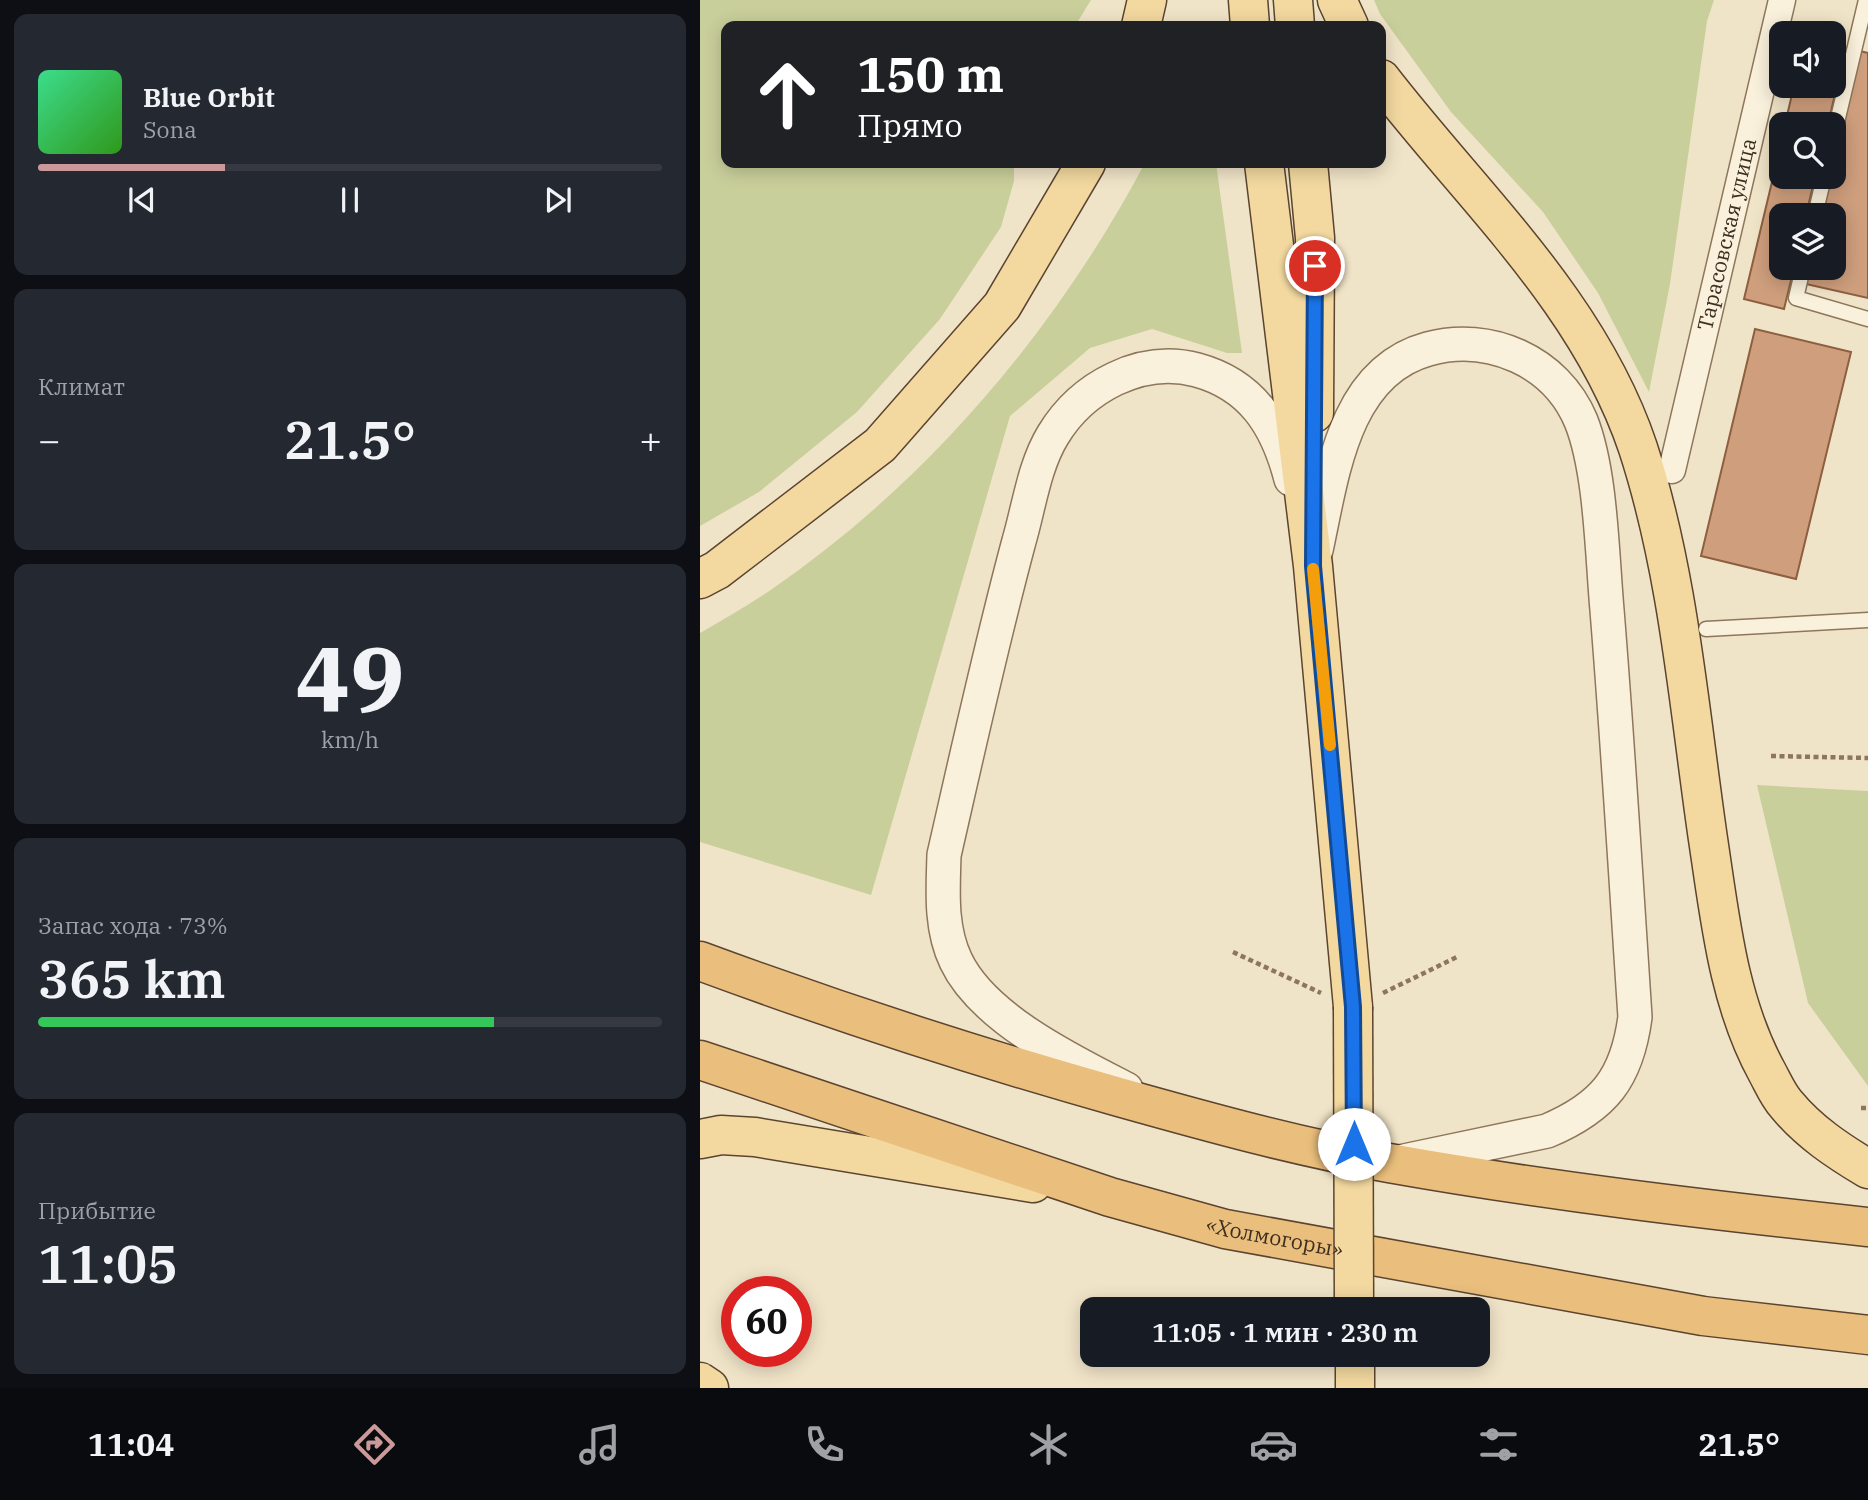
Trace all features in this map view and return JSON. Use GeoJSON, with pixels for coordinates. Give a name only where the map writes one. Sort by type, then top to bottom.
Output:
{"type":"FeatureCollection","features":[{"type":"Feature","properties":{"kind":"highway"},"geometry":{"type":"LineString","coordinates":[[700,961],[848,1015],[1015,1068],[1170,1111],[1389,1163],[1723,1212],[1868,1227]]}},
{"type":"Feature","properties":{"kind":"highway","name":"«Холмогоры»"},"geometry":{"type":"LineString","coordinates":[[700,1060],[1110,1196],[1225,1229],[1703,1315],[1868,1335]]}},
{"type":"Feature","properties":{"kind":"main road"},"geometry":{"type":"LineString","coordinates":[[1142,21],[1147,0]]}},
{"type":"Feature","properties":{"kind":"main road"},"geometry":{"type":"LineString","coordinates":[[1248,0],[1250,21]]}},
{"type":"Feature","properties":{"kind":"main road"},"geometry":{"type":"LineString","coordinates":[[1293,0],[1295,21]]}},
{"type":"Feature","properties":{"kind":"main road"},"geometry":{"type":"LineString","coordinates":[[1337,0],[1347,21]]}},
{"type":"Feature","properties":{"kind":"main road"},"geometry":{"type":"LineString","coordinates":[[1386,85],[1433,146],[1528,253],[1592,344],[1637,447],[1667,561],[1725,952],[1748,1038],[1784,1103],[1826,1144],[1868,1169]]}},
{"type":"Feature","properties":{"kind":"main road"},"geometry":{"type":"LineString","coordinates":[[700,579],[717,570],[880,445],[1002,306],[1083,168]]}},
{"type":"Feature","properties":{"kind":"main road"},"geometry":{"type":"LineString","coordinates":[[1265,168],[1313,566],[1353,1007],[1354,1297]]}},
{"type":"Feature","properties":{"kind":"main road"},"geometry":{"type":"LineString","coordinates":[[1308,168],[1315,239],[1313,566]]}},
{"type":"Feature","properties":{"kind":"main road"},"geometry":{"type":"LineString","coordinates":[[700,1139],[721,1135],[791,1142],[1110,1196]]}},
{"type":"Feature","properties":{"kind":"main road"},"geometry":{"type":"LineString","coordinates":[[1354,1367],[1355,1388]]}},
{"type":"Feature","properties":{"kind":"main road"},"geometry":{"type":"LineString","coordinates":[[700,1382],[709,1388]]}},
{"type":"Feature","properties":{"kind":"street","name":"Тарасовская улица"},"geometry":{"type":"LineString","coordinates":[[1672,470],[1782,0]]}},
{"type":"Feature","properties":{"kind":"street"},"geometry":{"type":"LineString","coordinates":[[1313,566],[1335,460],[1347,430],[1374,382],[1392,366],[1419,351],[1448,343],[1479,343],[1516,354],[1544,370],[1564,393],[1580,421],[1590,451],[1602,557],[1636,1017],[1632,1039],[1625,1064],[1609,1088],[1588,1110],[1569,1122],[1547,1131],[1464,1151],[1389,1163]]}},
{"type":"Feature","properties":{"kind":"street"},"geometry":{"type":"LineString","coordinates":[[1170,1111],[1036,1038],[999,1009],[968,979],[956,961],[947,935],[942,901],[944,855],[1008,583],[1042,458],[1065,418],[1091,394],[1118,377],[1164,366],[1188,368],[1215,375],[1237,386],[1256,403],[1275,429],[1284,453],[1313,566]]}},
{"type":"Feature","properties":{"kind":"lane"},"geometry":{"type":"LineString","coordinates":[[1839,112],[1866,0]]}},
{"type":"Feature","properties":{"kind":"lane"},"geometry":{"type":"LineString","coordinates":[[1800,280],[1796,298],[1868,319]]}},
{"type":"Feature","properties":{"kind":"lane"},"geometry":{"type":"LineString","coordinates":[[1706,629],[1868,620]]}},
{"type":"Feature","properties":{"kind":"path"},"geometry":{"type":"LineString","coordinates":[[1771,756],[1868,758]]}},
{"type":"Feature","properties":{"kind":"path"},"geometry":{"type":"LineString","coordinates":[[1233,952],[1353,1007],[1459,956]]}},
{"type":"Feature","properties":{"kind":"path"},"geometry":{"type":"LineString","coordinates":[[1861,1108],[1868,1108]]}},
{"type":"Feature","properties":{"kind":"green space"},"geometry":{"type":"Polygon","coordinates":[[[700,0],[1091,0],[1078,21],[721,21],[721,168],[1014,168],[1014,181],[1001,227],[940,319],[857,412],[759,492],[700,526],[700,0]]]}},
{"type":"Feature","properties":{"kind":"green space"},"geometry":{"type":"Polygon","coordinates":[[[1374,0],[1714,0],[1707,21],[1670,284],[1649,392],[1598,293],[1543,212],[1451,112],[1380,14],[1374,0]]]}},
{"type":"Feature","properties":{"kind":"green space"},"geometry":{"type":"Polygon","coordinates":[[[1142,168],[1217,168],[1242,353],[1227,353],[1152,329],[1090,348],[1010,416],[871,895],[700,842],[700,633],[763,595],[829,547],[936,451],[1029,343],[1110,225],[1142,168]]]}},
{"type":"Feature","properties":{"kind":"green space"},"geometry":{"type":"Polygon","coordinates":[[[1757,785],[1868,791],[1868,1086],[1808,1003],[1757,785]]]}},
{"type":"Feature","properties":{"kind":"building"},"geometry":{"type":"Polygon","coordinates":[[[1860,51],[1868,53],[1868,298],[1806,284],[1807,280],[1846,280],[1846,203],[1825,203],[1828,189],[1846,189],[1846,112],[1860,51]]]}},
{"type":"Feature","properties":{"kind":"building"},"geometry":{"type":"Polygon","coordinates":[[[1791,98],[1834,98],[1831,112],[1788,112],[1791,98]]]}},
{"type":"Feature","properties":{"kind":"building"},"geometry":{"type":"Polygon","coordinates":[[[1770,189],[1812,189],[1809,203],[1769,203],[1769,280],[1791,280],[1784,309],[1744,299],[1770,189]]]}},
{"type":"Feature","properties":{"kind":"building"},"geometry":{"type":"Polygon","coordinates":[[[1755,329],[1851,352],[1796,579],[1701,556],[1755,329]]]}},
{"type":"Feature","properties":{"kind":"slow traffic"},"geometry":{"type":"LineString","coordinates":[[1313,569],[1330,745]]}},
{"type":"Feature","properties":{"kind":"route"},"geometry":{"type":"LineString","coordinates":[[1315,266],[1313,566],[1348,926],[1353,1007],[1354,1144]]}}]}
